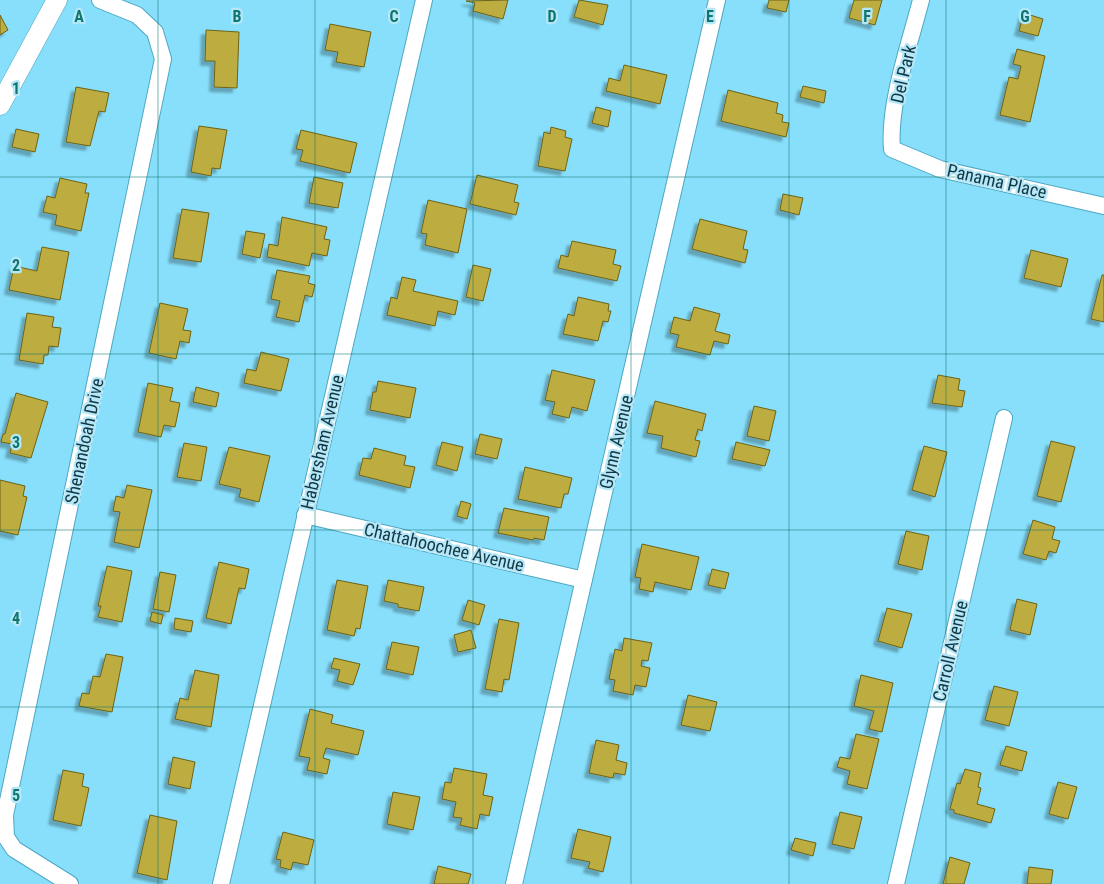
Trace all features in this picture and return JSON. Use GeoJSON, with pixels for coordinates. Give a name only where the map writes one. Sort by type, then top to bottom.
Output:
{"type":"FeatureCollection","features":[{"type":"Feature","properties":{"kind":"street"},"geometry":{"type":"LineString","coordinates":[[0,105],[58,0]]}},
{"type":"Feature","properties":{"kind":"street","name":"Shenandoah Drive"},"geometry":{"type":"LineString","coordinates":[[70,884],[14,849],[6,837],[5,815],[163,60],[155,32],[137,16],[100,0]]}},
{"type":"Feature","properties":{"kind":"street","name":"Habersham Avenue"},"geometry":{"type":"LineString","coordinates":[[221,884],[424,0]]}},
{"type":"Feature","properties":{"kind":"street","name":"Glynn Avenue"},"geometry":{"type":"LineString","coordinates":[[514,884],[717,0]]}},
{"type":"Feature","properties":{"kind":"street","name":"Del Park"},"geometry":{"type":"LineString","coordinates":[[892,149],[891,131],[895,107],[921,0]]}},
{"type":"Feature","properties":{"kind":"street","name":"Panama Place"},"geometry":{"type":"LineString","coordinates":[[892,149],[940,169],[1104,206]]}},
{"type":"Feature","properties":{"kind":"street","name":"Carroll Avenue"},"geometry":{"type":"LineString","coordinates":[[896,884],[1004,418]]}},
{"type":"Feature","properties":{"kind":"street","name":"Chattahoochee Avenue"},"geometry":{"type":"LineString","coordinates":[[305,515],[584,580]]}},
{"type":"Feature","properties":{"kind":"building"},"geometry":{"type":"Polygon","coordinates":[[[508,0],[503,19],[473,11],[475,3],[466,1],[508,0]]]}},
{"type":"Feature","properties":{"kind":"building"},"geometry":{"type":"Polygon","coordinates":[[[579,0],[608,5],[603,25],[574,17],[579,0]]]}},
{"type":"Feature","properties":{"kind":"building"},"geometry":{"type":"Polygon","coordinates":[[[769,0],[789,0],[786,12],[767,8],[769,0]]]}},
{"type":"Feature","properties":{"kind":"building"},"geometry":{"type":"Polygon","coordinates":[[[854,0],[882,0],[875,25],[849,18],[854,0]]]}},
{"type":"Feature","properties":{"kind":"building"},"geometry":{"type":"Polygon","coordinates":[[[1024,13],[1043,19],[1038,36],[1019,31],[1024,13]]]}},
{"type":"Feature","properties":{"kind":"building"},"geometry":{"type":"Polygon","coordinates":[[[0,15],[8,30],[0,35],[0,15]]]}},
{"type":"Feature","properties":{"kind":"building"},"geometry":{"type":"Polygon","coordinates":[[[330,24],[371,32],[364,67],[336,62],[338,52],[325,50],[330,24]]]}},
{"type":"Feature","properties":{"kind":"building"},"geometry":{"type":"Polygon","coordinates":[[[206,30],[239,32],[237,88],[214,87],[215,61],[205,61],[206,30]]]}},
{"type":"Feature","properties":{"kind":"building"},"geometry":{"type":"Polygon","coordinates":[[[1017,49],[1045,56],[1030,122],[1000,115],[1009,77],[1018,79],[1021,66],[1013,64],[1017,49]]]}},
{"type":"Feature","properties":{"kind":"building"},"geometry":{"type":"Polygon","coordinates":[[[624,65],[667,75],[660,104],[606,91],[609,78],[620,81],[624,65]]]}},
{"type":"Feature","properties":{"kind":"building"},"geometry":{"type":"Polygon","coordinates":[[[803,86],[826,91],[824,103],[800,97],[803,86]]]}},
{"type":"Feature","properties":{"kind":"building"},"geometry":{"type":"Polygon","coordinates":[[[76,87],[109,93],[105,112],[99,111],[90,146],[66,142],[76,87]]]}},
{"type":"Feature","properties":{"kind":"building"},"geometry":{"type":"Polygon","coordinates":[[[728,90],[778,103],[776,113],[783,115],[782,122],[789,123],[786,137],[721,121],[728,90]]]}},
{"type":"Feature","properties":{"kind":"building"},"geometry":{"type":"Polygon","coordinates":[[[596,107],[611,111],[608,127],[592,123],[596,107]]]}},
{"type":"Feature","properties":{"kind":"building"},"geometry":{"type":"Polygon","coordinates":[[[199,126],[227,130],[220,169],[212,168],[211,176],[191,172],[199,126]]]}},
{"type":"Feature","properties":{"kind":"building"},"geometry":{"type":"Polygon","coordinates":[[[551,127],[566,131],[565,137],[572,139],[565,171],[538,166],[544,132],[550,134],[551,127]]]}},
{"type":"Feature","properties":{"kind":"building"},"geometry":{"type":"Polygon","coordinates":[[[16,129],[39,134],[35,152],[12,147],[16,129]]]}},
{"type":"Feature","properties":{"kind":"building"},"geometry":{"type":"Polygon","coordinates":[[[301,130],[357,143],[350,173],[300,161],[303,150],[296,149],[301,130]]]}},
{"type":"Feature","properties":{"kind":"building"},"geometry":{"type":"Polygon","coordinates":[[[477,175],[518,185],[514,202],[519,203],[516,215],[470,204],[477,175]]]}},
{"type":"Feature","properties":{"kind":"building"},"geometry":{"type":"Polygon","coordinates":[[[314,177],[343,183],[338,208],[309,203],[314,177]]]}},
{"type":"Feature","properties":{"kind":"building"},"geometry":{"type":"Polygon","coordinates":[[[60,178],[87,184],[85,193],[89,193],[81,231],[55,225],[57,215],[43,212],[47,196],[55,198],[60,178]]]}},
{"type":"Feature","properties":{"kind":"building"},"geometry":{"type":"Polygon","coordinates":[[[783,194],[803,198],[799,215],[780,210],[783,194]]]}},
{"type":"Feature","properties":{"kind":"building"},"geometry":{"type":"Polygon","coordinates":[[[428,200],[467,209],[458,253],[425,245],[427,234],[421,233],[428,200]]]}},
{"type":"Feature","properties":{"kind":"building"},"geometry":{"type":"Polygon","coordinates":[[[182,209],[209,213],[201,262],[173,258],[182,209]]]}},
{"type":"Feature","properties":{"kind":"building"},"geometry":{"type":"Polygon","coordinates":[[[282,217],[327,227],[324,239],[330,240],[327,256],[312,253],[309,266],[267,257],[269,244],[278,246],[282,217]]]}},
{"type":"Feature","properties":{"kind":"building"},"geometry":{"type":"Polygon","coordinates":[[[700,219],[747,231],[743,249],[748,250],[745,263],[692,249],[700,219]]]}},
{"type":"Feature","properties":{"kind":"building"},"geometry":{"type":"Polygon","coordinates":[[[246,231],[265,234],[260,258],[242,254],[246,231]]]}},
{"type":"Feature","properties":{"kind":"building"},"geometry":{"type":"Polygon","coordinates":[[[572,241],[616,250],[613,264],[621,266],[617,281],[558,268],[561,255],[568,257],[572,241]]]}},
{"type":"Feature","properties":{"kind":"building"},"geometry":{"type":"Polygon","coordinates":[[[42,247],[69,252],[60,300],[9,290],[14,266],[37,271],[42,247]]]}},
{"type":"Feature","properties":{"kind":"building"},"geometry":{"type":"Polygon","coordinates":[[[1031,250],[1068,259],[1061,287],[1024,278],[1031,250]]]}},
{"type":"Feature","properties":{"kind":"building"},"geometry":{"type":"Polygon","coordinates":[[[473,265],[491,269],[483,301],[466,297],[473,265]]]}},
{"type":"Feature","properties":{"kind":"building"},"geometry":{"type":"Polygon","coordinates":[[[277,270],[310,276],[308,283],[315,285],[312,297],[305,295],[299,322],[276,317],[280,301],[271,299],[277,270]]]}},
{"type":"Feature","properties":{"kind":"building"},"geometry":{"type":"Polygon","coordinates":[[[1102,275],[1104,275],[1104,322],[1091,319],[1102,275]]]}},
{"type":"Feature","properties":{"kind":"building"},"geometry":{"type":"Polygon","coordinates":[[[402,277],[416,280],[413,291],[458,301],[455,315],[438,311],[435,326],[387,315],[391,297],[397,299],[402,277]]]}},
{"type":"Feature","properties":{"kind":"building"},"geometry":{"type":"Polygon","coordinates":[[[578,297],[609,304],[608,311],[611,311],[608,322],[603,321],[598,341],[563,334],[568,314],[574,316],[578,297]]]}},
{"type":"Feature","properties":{"kind":"building"},"geometry":{"type":"Polygon","coordinates":[[[160,303],[188,309],[183,330],[191,331],[189,343],[180,341],[176,359],[149,353],[160,303]]]}},
{"type":"Feature","properties":{"kind":"building"},"geometry":{"type":"Polygon","coordinates":[[[694,307],[720,314],[715,331],[730,335],[728,344],[714,341],[710,355],[676,347],[679,335],[670,333],[674,317],[690,321],[694,307]]]}},
{"type":"Feature","properties":{"kind":"building"},"geometry":{"type":"Polygon","coordinates":[[[27,313],[54,317],[52,327],[61,328],[58,347],[49,346],[48,355],[44,355],[43,364],[19,360],[27,313]]]}},
{"type":"Feature","properties":{"kind":"building"},"geometry":{"type":"Polygon","coordinates":[[[261,352],[289,359],[281,391],[244,383],[247,369],[256,371],[261,352]]]}},
{"type":"Feature","properties":{"kind":"building"},"geometry":{"type":"Polygon","coordinates":[[[552,370],[595,380],[587,411],[572,407],[569,418],[552,414],[555,402],[545,400],[552,370]]]}},
{"type":"Feature","properties":{"kind":"building"},"geometry":{"type":"Polygon","coordinates":[[[938,375],[960,379],[958,390],[965,391],[962,407],[932,403],[938,375]]]}},
{"type":"Feature","properties":{"kind":"building"},"geometry":{"type":"Polygon","coordinates":[[[378,381],[416,388],[410,418],[370,410],[373,392],[376,392],[378,381]]]}},
{"type":"Feature","properties":{"kind":"building"},"geometry":{"type":"Polygon","coordinates":[[[148,383],[173,388],[170,401],[180,403],[175,427],[164,425],[161,437],[138,432],[148,383]]]}},
{"type":"Feature","properties":{"kind":"building"},"geometry":{"type":"Polygon","coordinates":[[[196,387],[219,393],[216,407],[193,402],[196,387]]]}},
{"type":"Feature","properties":{"kind":"building"},"geometry":{"type":"Polygon","coordinates":[[[16,393],[48,402],[31,458],[10,453],[12,444],[1,442],[16,393]]]}},
{"type":"Feature","properties":{"kind":"building"},"geometry":{"type":"Polygon","coordinates":[[[655,401],[706,414],[702,431],[698,429],[695,440],[700,441],[696,457],[661,448],[663,436],[647,433],[655,401]]]}},
{"type":"Feature","properties":{"kind":"building"},"geometry":{"type":"Polygon","coordinates":[[[754,406],[776,411],[769,441],[747,436],[754,406]]]}},
{"type":"Feature","properties":{"kind":"building"},"geometry":{"type":"Polygon","coordinates":[[[480,434],[502,439],[497,459],[475,454],[480,434]]]}},
{"type":"Feature","properties":{"kind":"building"},"geometry":{"type":"Polygon","coordinates":[[[1051,441],[1075,447],[1061,502],[1037,496],[1051,441]]]}},
{"type":"Feature","properties":{"kind":"building"},"geometry":{"type":"Polygon","coordinates":[[[442,442],[463,447],[457,471],[436,465],[442,442]]]}},
{"type":"Feature","properties":{"kind":"building"},"geometry":{"type":"Polygon","coordinates":[[[736,442],[770,450],[765,466],[732,459],[736,442]]]}},
{"type":"Feature","properties":{"kind":"building"},"geometry":{"type":"Polygon","coordinates":[[[184,443],[207,447],[201,481],[177,477],[184,443]]]}},
{"type":"Feature","properties":{"kind":"building"},"geometry":{"type":"Polygon","coordinates":[[[924,446],[947,452],[935,497],[912,490],[924,446]]]}},
{"type":"Feature","properties":{"kind":"building"},"geometry":{"type":"Polygon","coordinates":[[[229,447],[270,456],[259,502],[239,497],[241,489],[219,484],[229,447]]]}},
{"type":"Feature","properties":{"kind":"building"},"geometry":{"type":"Polygon","coordinates":[[[374,448],[406,456],[404,465],[415,467],[410,488],[359,475],[363,458],[371,459],[374,448]]]}},
{"type":"Feature","properties":{"kind":"building"},"geometry":{"type":"Polygon","coordinates":[[[525,467],[572,478],[568,494],[564,494],[561,508],[518,499],[525,467]]]}},
{"type":"Feature","properties":{"kind":"building"},"geometry":{"type":"Polygon","coordinates":[[[0,480],[25,486],[23,496],[27,497],[18,535],[0,531],[0,480]]]}},
{"type":"Feature","properties":{"kind":"building"},"geometry":{"type":"Polygon","coordinates":[[[127,485],[152,490],[139,548],[114,542],[120,512],[113,511],[116,496],[124,498],[127,485]]]}},
{"type":"Feature","properties":{"kind":"building"},"geometry":{"type":"Polygon","coordinates":[[[461,501],[471,504],[467,519],[457,516],[461,501]]]}},
{"type":"Feature","properties":{"kind":"building"},"geometry":{"type":"Polygon","coordinates":[[[504,508],[549,517],[544,540],[534,538],[533,540],[498,533],[504,508]]]}},
{"type":"Feature","properties":{"kind":"building"},"geometry":{"type":"Polygon","coordinates":[[[1033,520],[1055,527],[1052,539],[1060,541],[1056,553],[1049,551],[1046,560],[1023,554],[1033,520]]]}},
{"type":"Feature","properties":{"kind":"building"},"geometry":{"type":"Polygon","coordinates":[[[906,531],[929,536],[922,570],[898,564],[906,531]]]}},
{"type":"Feature","properties":{"kind":"building"},"geometry":{"type":"Polygon","coordinates":[[[642,544],[699,557],[691,590],[655,582],[653,592],[639,589],[641,578],[635,577],[642,544]]]}},
{"type":"Feature","properties":{"kind":"building"},"geometry":{"type":"Polygon","coordinates":[[[219,562],[249,569],[245,589],[239,588],[231,624],[206,618],[219,562]]]}},
{"type":"Feature","properties":{"kind":"building"},"geometry":{"type":"Polygon","coordinates":[[[107,566],[132,571],[122,622],[98,617],[101,606],[98,606],[107,566]]]}},
{"type":"Feature","properties":{"kind":"building"},"geometry":{"type":"Polygon","coordinates":[[[712,569],[729,573],[725,589],[708,585],[712,569]]]}},
{"type":"Feature","properties":{"kind":"building"},"geometry":{"type":"Polygon","coordinates":[[[160,572],[176,575],[169,612],[153,609],[160,572]]]}},
{"type":"Feature","properties":{"kind":"building"},"geometry":{"type":"Polygon","coordinates":[[[337,580],[368,586],[360,629],[356,628],[354,636],[327,630],[337,580]]]}},
{"type":"Feature","properties":{"kind":"building"},"geometry":{"type":"Polygon","coordinates":[[[388,580],[424,587],[419,611],[398,607],[398,604],[384,601],[388,580]]]}},
{"type":"Feature","properties":{"kind":"building"},"geometry":{"type":"Polygon","coordinates":[[[1017,599],[1037,604],[1030,635],[1010,630],[1017,599]]]}},
{"type":"Feature","properties":{"kind":"building"},"geometry":{"type":"Polygon","coordinates":[[[468,600],[485,605],[479,625],[462,620],[468,600]]]}},
{"type":"Feature","properties":{"kind":"building"},"geometry":{"type":"Polygon","coordinates":[[[887,608],[912,614],[902,648],[878,641],[887,608]]]}},
{"type":"Feature","properties":{"kind":"building"},"geometry":{"type":"Polygon","coordinates":[[[152,612],[163,615],[161,624],[150,621],[152,612]]]}},
{"type":"Feature","properties":{"kind":"building"},"geometry":{"type":"Polygon","coordinates":[[[175,618],[193,621],[191,632],[174,629],[175,618]]]}},
{"type":"Feature","properties":{"kind":"building"},"geometry":{"type":"Polygon","coordinates":[[[499,619],[519,623],[509,680],[504,679],[502,692],[485,689],[499,619]]]}},
{"type":"Feature","properties":{"kind":"building"},"geometry":{"type":"Polygon","coordinates":[[[471,630],[476,648],[458,652],[454,635],[471,630]]]}},
{"type":"Feature","properties":{"kind":"building"},"geometry":{"type":"Polygon","coordinates":[[[624,638],[652,643],[648,661],[642,660],[641,666],[650,668],[646,687],[635,685],[633,695],[613,691],[615,680],[609,679],[615,649],[622,651],[624,638]]]}},
{"type":"Feature","properties":{"kind":"building"},"geometry":{"type":"Polygon","coordinates":[[[392,642],[419,647],[413,675],[386,669],[392,642]]]}},
{"type":"Feature","properties":{"kind":"building"},"geometry":{"type":"Polygon","coordinates":[[[106,654],[123,657],[112,712],[79,706],[82,693],[89,694],[93,676],[100,677],[106,654]]]}},
{"type":"Feature","properties":{"kind":"building"},"geometry":{"type":"Polygon","coordinates":[[[334,658],[360,664],[353,685],[337,681],[340,670],[331,668],[334,658]]]}},
{"type":"Feature","properties":{"kind":"building"},"geometry":{"type":"Polygon","coordinates":[[[195,670],[219,675],[211,727],[175,719],[180,698],[188,700],[195,670]]]}},
{"type":"Feature","properties":{"kind":"building"},"geometry":{"type":"Polygon","coordinates":[[[861,675],[893,683],[882,732],[869,729],[874,711],[854,706],[861,675]]]}},
{"type":"Feature","properties":{"kind":"building"},"geometry":{"type":"Polygon","coordinates":[[[994,686],[1018,692],[1009,726],[985,720],[994,686]]]}},
{"type":"Feature","properties":{"kind":"building"},"geometry":{"type":"Polygon","coordinates":[[[688,695],[717,702],[710,731],[681,725],[688,695]]]}},
{"type":"Feature","properties":{"kind":"building"},"geometry":{"type":"Polygon","coordinates":[[[310,709],[333,715],[331,723],[364,731],[358,755],[326,748],[323,758],[330,760],[327,774],[307,770],[310,758],[299,756],[310,709]]]}},
{"type":"Feature","properties":{"kind":"building"},"geometry":{"type":"Polygon","coordinates":[[[856,734],[879,739],[867,789],[847,784],[850,771],[837,767],[840,757],[850,759],[856,734]]]}},
{"type":"Feature","properties":{"kind":"building"},"geometry":{"type":"Polygon","coordinates":[[[596,740],[619,745],[616,760],[627,763],[625,775],[614,773],[613,778],[589,773],[596,740]]]}},
{"type":"Feature","properties":{"kind":"building"},"geometry":{"type":"Polygon","coordinates":[[[1006,746],[1027,752],[1022,771],[1000,765],[1006,746]]]}},
{"type":"Feature","properties":{"kind":"building"},"geometry":{"type":"Polygon","coordinates":[[[173,757],[195,762],[190,789],[168,784],[173,757]]]}},
{"type":"Feature","properties":{"kind":"building"},"geometry":{"type":"Polygon","coordinates":[[[454,768],[487,774],[483,795],[493,797],[489,816],[480,814],[477,829],[460,825],[462,818],[453,817],[456,802],[442,799],[445,782],[451,783],[454,768]]]}},
{"type":"Feature","properties":{"kind":"building"},"geometry":{"type":"Polygon","coordinates":[[[965,769],[981,773],[978,787],[981,788],[977,804],[995,809],[991,823],[954,813],[954,810],[950,809],[957,783],[960,784],[965,769]]]}},
{"type":"Feature","properties":{"kind":"building"},"geometry":{"type":"Polygon","coordinates":[[[63,770],[84,774],[82,786],[89,788],[81,826],[53,820],[63,770]]]}},
{"type":"Feature","properties":{"kind":"building"},"geometry":{"type":"Polygon","coordinates":[[[1058,782],[1077,787],[1068,819],[1049,814],[1058,782]]]}},
{"type":"Feature","properties":{"kind":"building"},"geometry":{"type":"Polygon","coordinates":[[[393,792],[420,797],[413,830],[387,824],[393,792]]]}},
{"type":"Feature","properties":{"kind":"building"},"geometry":{"type":"Polygon","coordinates":[[[840,812],[862,817],[854,849],[832,844],[840,812]]]}},
{"type":"Feature","properties":{"kind":"building"},"geometry":{"type":"Polygon","coordinates":[[[150,815],[177,821],[167,880],[137,873],[150,815]]]}},
{"type":"Feature","properties":{"kind":"building"},"geometry":{"type":"Polygon","coordinates":[[[578,829],[611,837],[603,872],[588,868],[590,862],[571,858],[578,829]]]}},
{"type":"Feature","properties":{"kind":"building"},"geometry":{"type":"Polygon","coordinates":[[[283,832],[314,840],[308,865],[293,862],[291,870],[280,867],[281,860],[276,859],[283,832]]]}},
{"type":"Feature","properties":{"kind":"building"},"geometry":{"type":"Polygon","coordinates":[[[795,838],[816,843],[813,856],[791,850],[795,838]]]}},
{"type":"Feature","properties":{"kind":"building"},"geometry":{"type":"Polygon","coordinates":[[[950,857],[970,863],[964,884],[943,884],[950,857]]]}},
{"type":"Feature","properties":{"kind":"building"},"geometry":{"type":"Polygon","coordinates":[[[438,866],[471,874],[468,884],[434,884],[438,866]]]}},
{"type":"Feature","properties":{"kind":"building"},"geometry":{"type":"Polygon","coordinates":[[[1029,867],[1053,870],[1051,884],[1027,884],[1029,867]]]}}]}
